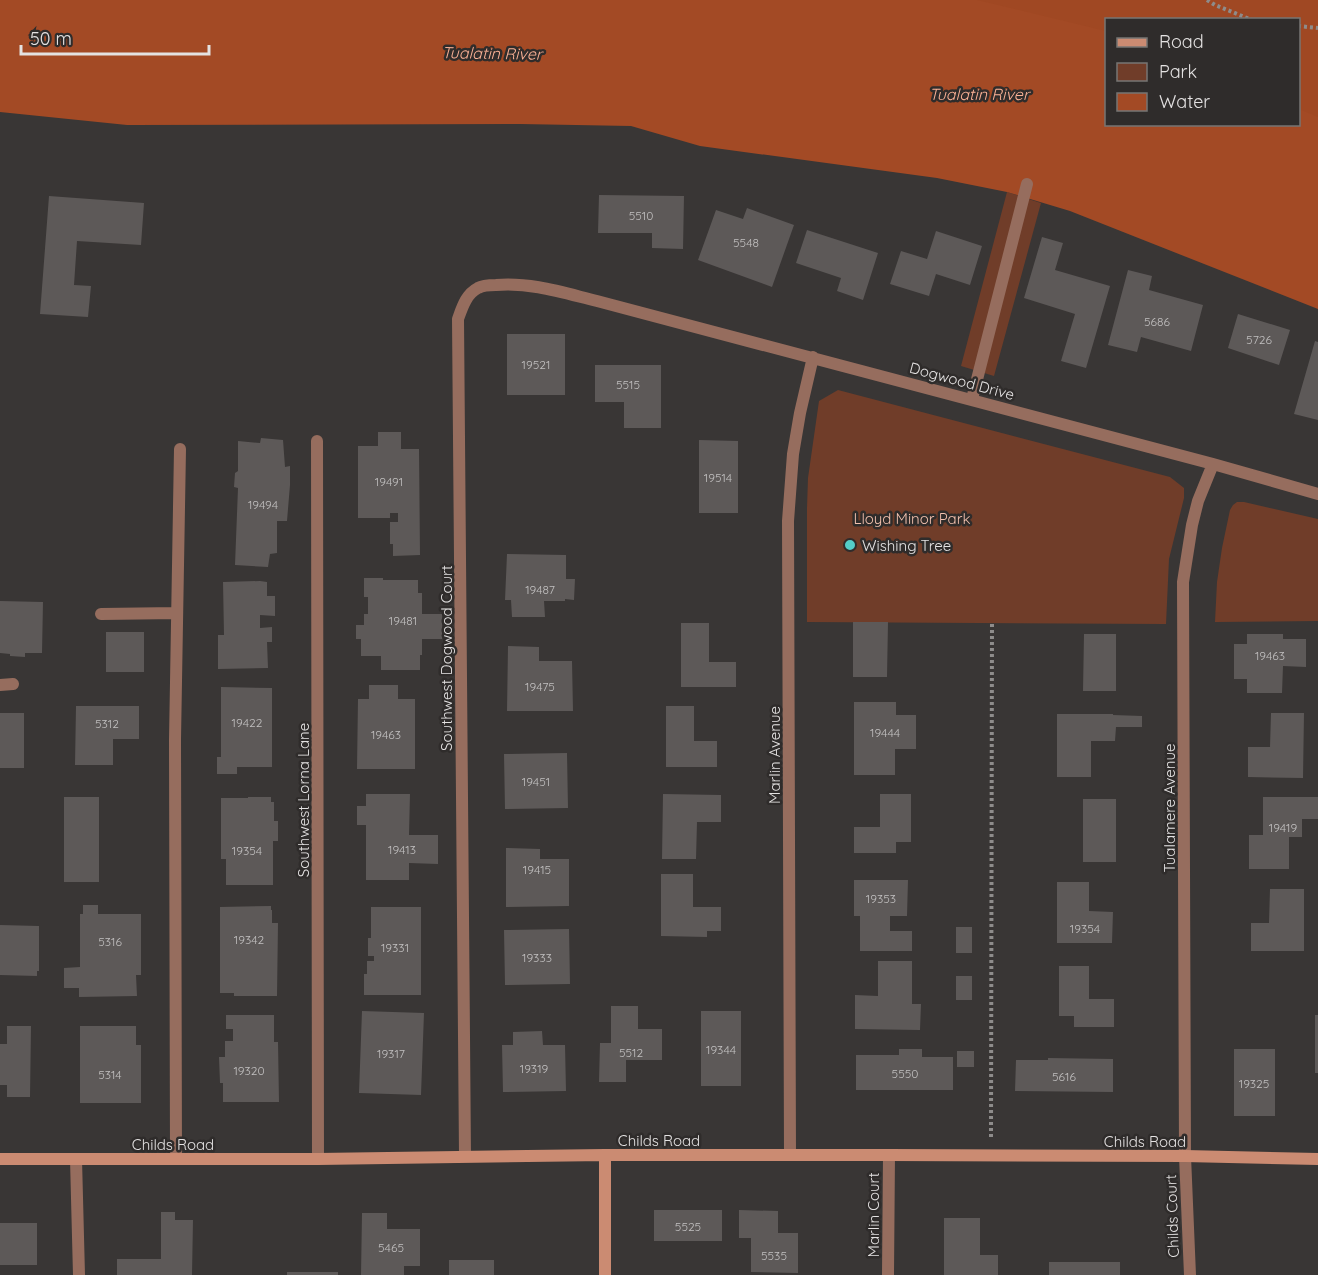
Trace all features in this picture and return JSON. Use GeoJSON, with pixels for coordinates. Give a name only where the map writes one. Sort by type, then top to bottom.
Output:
{"type":"FeatureCollection","features":[{"type":"Feature","properties":{"kind":"street"},"geometry":{"type":"LineString","coordinates":[[972,399],[1027,184]]}},
{"type":"Feature","properties":{"kind":"street","name":"Southwest Dogwood Court"},"geometry":{"type":"LineString","coordinates":[[465,1156],[458,319],[462,305],[470,295],[477,288],[488,285],[511,284],[539,287],[597,301]]}},
{"type":"Feature","properties":{"kind":"street","name":"Dogwood Drive"},"geometry":{"type":"LineString","coordinates":[[597,301],[972,399],[1318,494]]}},
{"type":"Feature","properties":{"kind":"street","name":"Marlin Avenue"},"geometry":{"type":"LineString","coordinates":[[790,1155],[788,521],[793,454],[813,357]]}},
{"type":"Feature","properties":{"kind":"street","name":"Southwest Lorna Lane"},"geometry":{"type":"LineString","coordinates":[[317,441],[318,1159]]}},
{"type":"Feature","properties":{"kind":"street"},"geometry":{"type":"LineString","coordinates":[[176,1158],[175,740],[180,449]]}},
{"type":"Feature","properties":{"kind":"street","name":"Tualamere Avenue"},"geometry":{"type":"LineString","coordinates":[[1185,1156],[1183,582],[1198,501],[1213,464]]}},
{"type":"Feature","properties":{"kind":"street"},"geometry":{"type":"LineString","coordinates":[[101,615],[177,613]]}},
{"type":"Feature","properties":{"kind":"street"},"geometry":{"type":"LineString","coordinates":[[0,685],[13,684]]}},
{"type":"Feature","properties":{"kind":"street"},"geometry":{"type":"LineString","coordinates":[[605,1155],[605,1275]]}},
{"type":"Feature","properties":{"kind":"street","name":"Childs Road"},"geometry":{"type":"LineString","coordinates":[[0,1159],[889,1155],[1318,1159]]}},
{"type":"Feature","properties":{"kind":"street","name":"Marlin Court"},"geometry":{"type":"LineString","coordinates":[[888,1275],[889,1155]]}},
{"type":"Feature","properties":{"kind":"street","name":"Childs Court"},"geometry":{"type":"LineString","coordinates":[[1185,1156],[1190,1275]]}},
{"type":"Feature","properties":{"kind":"street"},"geometry":{"type":"LineString","coordinates":[[76,1159],[79,1275]]}},
{"type":"Feature","properties":{"kind":"path"},"geometry":{"type":"LineString","coordinates":[[1207,0],[1247,18]]}},
{"type":"Feature","properties":{"kind":"path"},"geometry":{"type":"LineString","coordinates":[[1300,26],[1318,28]]}},
{"type":"Feature","properties":{"kind":"path"},"geometry":{"type":"LineString","coordinates":[[991,1156],[992,623]]}},
{"type":"Feature","properties":{"kind":"green space"},"geometry":{"type":"Polygon","coordinates":[[[1007,192],[1041,203],[994,376],[961,366],[1007,192]]]}},
{"type":"Feature","properties":{"kind":"green space","name":"Lloyd Minor Park"},"geometry":{"type":"Polygon","coordinates":[[[838,390],[1170,477],[1184,488],[1184,498],[1169,559],[1166,624],[807,622],[808,478],[819,401],[838,390]]]}},
{"type":"Feature","properties":{"kind":"green space"},"geometry":{"type":"Polygon","coordinates":[[[1237,502],[1318,519],[1318,621],[1215,622],[1222,548],[1230,510],[1237,502]]]}},
{"type":"Feature","properties":{"kind":"shaded area"},"geometry":{"type":"Polygon","coordinates":[[[902,0],[1318,0],[1318,136],[1300,125],[1300,18],[1105,18],[1105,59],[902,0]]]}},
{"type":"Feature","properties":{"kind":"water","name":"Tualatin River"},"geometry":{"type":"Polygon","coordinates":[[[0,0],[977,0],[1105,31],[1105,126],[1300,126],[1300,109],[1318,117],[1318,309],[1070,211],[1007,192],[937,178],[700,146],[631,126],[127,125],[0,112],[0,0]]]}},
{"type":"Feature","properties":{"kind":"building"},"geometry":{"type":"Polygon","coordinates":[[[599,195],[684,196],[683,249],[652,248],[652,233],[598,233],[599,195]]]}},
{"type":"Feature","properties":{"kind":"building"},"geometry":{"type":"Polygon","coordinates":[[[49,196],[144,203],[141,245],[77,241],[74,285],[91,286],[88,317],[40,314],[49,196]]]}},
{"type":"Feature","properties":{"kind":"building"},"geometry":{"type":"Polygon","coordinates":[[[747,208],[794,225],[772,287],[698,260],[716,210],[743,219],[747,208]]]}},
{"type":"Feature","properties":{"kind":"building"},"geometry":{"type":"Polygon","coordinates":[[[807,230],[878,253],[863,300],[837,291],[841,278],[796,263],[807,230]]]}},
{"type":"Feature","properties":{"kind":"building"},"geometry":{"type":"Polygon","coordinates":[[[936,231],[982,246],[970,285],[936,274],[929,296],[890,284],[901,251],[927,259],[936,231]]]}},
{"type":"Feature","properties":{"kind":"building"},"geometry":{"type":"Polygon","coordinates":[[[1042,237],[1063,243],[1055,270],[1110,286],[1086,368],[1061,361],[1075,314],[1024,298],[1042,237]]]}},
{"type":"Feature","properties":{"kind":"building"},"geometry":{"type":"Polygon","coordinates":[[[1128,270],[1152,276],[1149,290],[1203,305],[1191,351],[1141,337],[1137,352],[1108,345],[1128,270]]]}},
{"type":"Feature","properties":{"kind":"building"},"geometry":{"type":"Polygon","coordinates":[[[1238,314],[1290,330],[1279,365],[1228,348],[1238,314]]]}},
{"type":"Feature","properties":{"kind":"building"},"geometry":{"type":"Polygon","coordinates":[[[507,334],[565,334],[565,395],[507,395],[507,334]]]}},
{"type":"Feature","properties":{"kind":"building"},"geometry":{"type":"Polygon","coordinates":[[[1315,341],[1318,342],[1318,420],[1294,414],[1315,341]]]}},
{"type":"Feature","properties":{"kind":"building"},"geometry":{"type":"Polygon","coordinates":[[[595,365],[661,365],[661,428],[624,428],[624,402],[595,402],[595,365]]]}},
{"type":"Feature","properties":{"kind":"building"},"geometry":{"type":"Polygon","coordinates":[[[378,432],[401,432],[401,449],[419,449],[420,555],[393,556],[393,544],[390,544],[390,522],[398,522],[398,513],[390,513],[390,518],[358,518],[358,446],[378,446],[378,432]]]}},
{"type":"Feature","properties":{"kind":"building"},"geometry":{"type":"Polygon","coordinates":[[[261,438],[283,440],[285,467],[290,466],[287,521],[277,521],[277,553],[270,554],[268,567],[235,565],[238,488],[234,487],[235,473],[238,471],[238,441],[260,443],[261,438]]]}},
{"type":"Feature","properties":{"kind":"building"},"geometry":{"type":"Polygon","coordinates":[[[699,440],[738,441],[738,513],[699,513],[699,440]]]}},
{"type":"Feature","properties":{"kind":"building"},"geometry":{"type":"Polygon","coordinates":[[[507,554],[566,555],[566,579],[575,579],[574,600],[544,601],[545,617],[512,617],[511,600],[505,600],[507,554]]]}},
{"type":"Feature","properties":{"kind":"building"},"geometry":{"type":"Polygon","coordinates":[[[364,578],[418,580],[418,593],[422,593],[422,614],[442,614],[442,639],[422,639],[420,670],[381,670],[381,656],[361,656],[361,639],[356,639],[356,625],[364,625],[364,614],[368,614],[368,597],[364,597],[364,578]]]}},
{"type":"Feature","properties":{"kind":"building"},"geometry":{"type":"Polygon","coordinates":[[[223,582],[267,582],[267,596],[275,596],[275,616],[260,615],[260,628],[272,627],[272,642],[267,642],[268,668],[218,669],[218,635],[224,635],[223,582]]]}},
{"type":"Feature","properties":{"kind":"building"},"geometry":{"type":"Polygon","coordinates":[[[0,601],[43,602],[42,653],[25,653],[25,657],[0,653],[0,601]]]}},
{"type":"Feature","properties":{"kind":"building"},"geometry":{"type":"Polygon","coordinates":[[[853,622],[888,622],[887,677],[853,677],[853,622]]]}},
{"type":"Feature","properties":{"kind":"building"},"geometry":{"type":"Polygon","coordinates":[[[681,623],[709,623],[709,662],[736,662],[736,687],[681,687],[681,623]]]}},
{"type":"Feature","properties":{"kind":"building"},"geometry":{"type":"Polygon","coordinates":[[[106,632],[144,632],[144,672],[106,672],[106,632]]]}},
{"type":"Feature","properties":{"kind":"building"},"geometry":{"type":"Polygon","coordinates":[[[1084,634],[1116,634],[1116,691],[1083,691],[1084,634]]]}},
{"type":"Feature","properties":{"kind":"building"},"geometry":{"type":"Polygon","coordinates":[[[1247,634],[1283,634],[1283,639],[1306,639],[1306,667],[1283,666],[1282,693],[1247,693],[1247,679],[1234,679],[1234,644],[1247,644],[1247,634]]]}},
{"type":"Feature","properties":{"kind":"building"},"geometry":{"type":"Polygon","coordinates":[[[508,646],[539,647],[539,661],[572,661],[573,711],[507,711],[508,646]]]}},
{"type":"Feature","properties":{"kind":"building"},"geometry":{"type":"Polygon","coordinates":[[[369,685],[398,685],[398,699],[415,699],[415,769],[357,769],[358,699],[369,699],[369,685]]]}},
{"type":"Feature","properties":{"kind":"building"},"geometry":{"type":"Polygon","coordinates":[[[221,687],[272,688],[272,767],[237,767],[237,774],[217,774],[217,757],[221,757],[221,687]]]}},
{"type":"Feature","properties":{"kind":"building"},"geometry":{"type":"Polygon","coordinates":[[[854,702],[896,702],[896,715],[916,715],[916,749],[895,749],[895,775],[854,775],[854,702]]]}},
{"type":"Feature","properties":{"kind":"building"},"geometry":{"type":"Polygon","coordinates":[[[76,706],[139,706],[139,739],[113,739],[113,765],[75,765],[76,706]]]}},
{"type":"Feature","properties":{"kind":"building"},"geometry":{"type":"Polygon","coordinates":[[[666,706],[694,706],[694,741],[717,741],[717,767],[666,767],[666,706]]]}},
{"type":"Feature","properties":{"kind":"building"},"geometry":{"type":"Polygon","coordinates":[[[0,713],[24,713],[24,768],[0,768],[0,713]]]}},
{"type":"Feature","properties":{"kind":"building"},"geometry":{"type":"Polygon","coordinates":[[[1271,713],[1304,713],[1303,778],[1248,777],[1248,747],[1270,747],[1271,713]]]}},
{"type":"Feature","properties":{"kind":"building"},"geometry":{"type":"Polygon","coordinates":[[[1057,714],[1142,716],[1142,727],[1116,727],[1115,741],[1091,741],[1091,777],[1057,777],[1057,714]]]}},
{"type":"Feature","properties":{"kind":"building"},"geometry":{"type":"Polygon","coordinates":[[[567,753],[568,808],[505,809],[504,754],[567,753]]]}},
{"type":"Feature","properties":{"kind":"building"},"geometry":{"type":"Polygon","coordinates":[[[366,794],[410,794],[409,835],[438,835],[438,864],[409,863],[409,880],[366,880],[366,825],[357,825],[357,806],[366,806],[366,794]]]}},
{"type":"Feature","properties":{"kind":"building"},"geometry":{"type":"Polygon","coordinates":[[[663,794],[721,795],[721,822],[697,822],[696,859],[662,859],[663,794]]]}},
{"type":"Feature","properties":{"kind":"building"},"geometry":{"type":"Polygon","coordinates":[[[880,794],[911,794],[911,842],[896,842],[896,853],[854,853],[854,827],[880,827],[880,794]]]}},
{"type":"Feature","properties":{"kind":"building"},"geometry":{"type":"Polygon","coordinates":[[[64,797],[99,797],[99,882],[64,882],[64,797]]]}},
{"type":"Feature","properties":{"kind":"building"},"geometry":{"type":"Polygon","coordinates":[[[271,797],[271,802],[274,802],[274,821],[278,821],[278,841],[273,841],[273,885],[226,885],[226,859],[221,859],[221,798],[271,797]]]}},
{"type":"Feature","properties":{"kind":"building"},"geometry":{"type":"Polygon","coordinates":[[[1263,797],[1318,797],[1318,819],[1302,819],[1302,837],[1289,837],[1289,869],[1249,869],[1249,835],[1263,835],[1263,797]]]}},
{"type":"Feature","properties":{"kind":"building"},"geometry":{"type":"Polygon","coordinates":[[[1083,799],[1116,799],[1116,862],[1083,862],[1083,799]]]}},
{"type":"Feature","properties":{"kind":"building"},"geometry":{"type":"Polygon","coordinates":[[[506,848],[540,849],[540,859],[569,859],[569,906],[506,907],[506,848]]]}},
{"type":"Feature","properties":{"kind":"building"},"geometry":{"type":"Polygon","coordinates":[[[661,874],[693,874],[693,907],[721,907],[721,931],[707,931],[707,937],[661,936],[661,874]]]}},
{"type":"Feature","properties":{"kind":"building"},"geometry":{"type":"Polygon","coordinates":[[[854,880],[908,880],[907,916],[890,916],[890,931],[912,931],[912,951],[860,951],[860,916],[854,916],[854,880]]]}},
{"type":"Feature","properties":{"kind":"building"},"geometry":{"type":"Polygon","coordinates":[[[1057,882],[1089,882],[1089,911],[1113,912],[1112,943],[1057,943],[1057,882]]]}},
{"type":"Feature","properties":{"kind":"building"},"geometry":{"type":"Polygon","coordinates":[[[1270,889],[1304,889],[1304,951],[1251,951],[1251,923],[1269,923],[1270,889]]]}},
{"type":"Feature","properties":{"kind":"building"},"geometry":{"type":"Polygon","coordinates":[[[83,905],[98,905],[98,914],[141,914],[141,975],[136,975],[137,996],[79,997],[79,988],[64,988],[64,968],[80,967],[80,914],[83,914],[83,905]]]}},
{"type":"Feature","properties":{"kind":"building"},"geometry":{"type":"Polygon","coordinates":[[[271,906],[272,923],[278,923],[277,996],[234,996],[234,993],[220,993],[220,907],[271,906]]]}},
{"type":"Feature","properties":{"kind":"building"},"geometry":{"type":"Polygon","coordinates":[[[371,907],[421,907],[421,995],[364,995],[364,974],[367,974],[367,961],[374,961],[374,956],[368,956],[368,938],[371,938],[371,907]]]}},
{"type":"Feature","properties":{"kind":"building"},"geometry":{"type":"Polygon","coordinates":[[[0,925],[39,926],[37,976],[0,975],[0,925]]]}},
{"type":"Feature","properties":{"kind":"building"},"geometry":{"type":"Polygon","coordinates":[[[956,927],[972,927],[972,953],[956,953],[956,927]]]}},
{"type":"Feature","properties":{"kind":"building"},"geometry":{"type":"Polygon","coordinates":[[[569,929],[570,984],[505,985],[504,930],[569,929]]]}},
{"type":"Feature","properties":{"kind":"building"},"geometry":{"type":"Polygon","coordinates":[[[878,961],[912,961],[912,1004],[921,1004],[920,1030],[855,1029],[855,995],[878,996],[878,961]]]}},
{"type":"Feature","properties":{"kind":"building"},"geometry":{"type":"Polygon","coordinates":[[[1059,966],[1089,966],[1089,999],[1114,999],[1114,1027],[1074,1027],[1074,1016],[1059,1016],[1059,966]]]}},
{"type":"Feature","properties":{"kind":"building"},"geometry":{"type":"Polygon","coordinates":[[[956,976],[972,976],[972,1000],[956,1000],[956,976]]]}},
{"type":"Feature","properties":{"kind":"building"},"geometry":{"type":"Polygon","coordinates":[[[611,1006],[638,1006],[638,1029],[662,1029],[662,1060],[626,1060],[626,1082],[599,1082],[600,1043],[611,1043],[611,1006]]]}},
{"type":"Feature","properties":{"kind":"building"},"geometry":{"type":"Polygon","coordinates":[[[362,1011],[424,1013],[421,1095],[359,1093],[362,1011]]]}},
{"type":"Feature","properties":{"kind":"building"},"geometry":{"type":"Polygon","coordinates":[[[701,1011],[741,1011],[741,1086],[701,1086],[701,1011]]]}},
{"type":"Feature","properties":{"kind":"building"},"geometry":{"type":"Polygon","coordinates":[[[226,1015],[274,1015],[274,1042],[278,1042],[279,1102],[223,1102],[219,1057],[225,1057],[225,1041],[233,1041],[233,1029],[226,1029],[226,1015]]]}},
{"type":"Feature","properties":{"kind":"building"},"geometry":{"type":"Polygon","coordinates":[[[1315,1015],[1318,1015],[1318,1073],[1315,1073],[1315,1015]]]}},
{"type":"Feature","properties":{"kind":"building"},"geometry":{"type":"Polygon","coordinates":[[[7,1026],[31,1026],[30,1097],[7,1097],[7,1085],[0,1085],[0,1044],[7,1044],[7,1026]]]}},
{"type":"Feature","properties":{"kind":"building"},"geometry":{"type":"Polygon","coordinates":[[[80,1026],[136,1026],[136,1045],[141,1045],[141,1103],[80,1103],[80,1026]]]}},
{"type":"Feature","properties":{"kind":"building"},"geometry":{"type":"Polygon","coordinates":[[[542,1031],[543,1045],[565,1045],[566,1091],[503,1092],[502,1045],[513,1045],[513,1032],[542,1031]]]}},
{"type":"Feature","properties":{"kind":"building"},"geometry":{"type":"Polygon","coordinates":[[[899,1049],[922,1049],[922,1057],[953,1057],[953,1090],[856,1090],[856,1055],[899,1055],[899,1049]]]}},
{"type":"Feature","properties":{"kind":"building"},"geometry":{"type":"Polygon","coordinates":[[[1234,1049],[1275,1049],[1275,1116],[1234,1116],[1234,1049]]]}},
{"type":"Feature","properties":{"kind":"building"},"geometry":{"type":"Polygon","coordinates":[[[957,1051],[974,1051],[974,1067],[957,1067],[957,1051]]]}},
{"type":"Feature","properties":{"kind":"building"},"geometry":{"type":"Polygon","coordinates":[[[1048,1058],[1113,1059],[1113,1092],[1015,1091],[1016,1060],[1048,1060],[1048,1058]]]}},
{"type":"Feature","properties":{"kind":"building"},"geometry":{"type":"Polygon","coordinates":[[[654,1210],[722,1210],[722,1241],[654,1241],[654,1210]]]}},
{"type":"Feature","properties":{"kind":"building"},"geometry":{"type":"Polygon","coordinates":[[[739,1210],[778,1211],[778,1233],[798,1233],[798,1273],[751,1272],[751,1238],[739,1238],[739,1210]]]}},
{"type":"Feature","properties":{"kind":"building"},"geometry":{"type":"Polygon","coordinates":[[[161,1212],[175,1212],[175,1220],[193,1220],[192,1275],[117,1275],[117,1259],[161,1259],[161,1212]]]}},
{"type":"Feature","properties":{"kind":"building"},"geometry":{"type":"Polygon","coordinates":[[[362,1213],[387,1213],[387,1229],[420,1229],[420,1266],[404,1266],[404,1275],[361,1275],[362,1213]]]}},
{"type":"Feature","properties":{"kind":"building"},"geometry":{"type":"Polygon","coordinates":[[[944,1218],[980,1218],[980,1255],[998,1255],[998,1275],[944,1275],[944,1218]]]}},
{"type":"Feature","properties":{"kind":"building"},"geometry":{"type":"Polygon","coordinates":[[[0,1223],[37,1223],[37,1265],[0,1265],[0,1223]]]}},
{"type":"Feature","properties":{"kind":"building"},"geometry":{"type":"Polygon","coordinates":[[[449,1260],[494,1260],[494,1275],[449,1275],[449,1260]]]}},
{"type":"Feature","properties":{"kind":"building"},"geometry":{"type":"Polygon","coordinates":[[[1049,1262],[1120,1262],[1120,1275],[1049,1275],[1049,1262]]]}},
{"type":"Feature","properties":{"kind":"building"},"geometry":{"type":"Polygon","coordinates":[[[287,1272],[338,1272],[338,1275],[287,1275],[287,1272]]]}},
{"type":"Feature","properties":{"kind":"place","name":"Wishing Tree"},"geometry":{"type":"Point","coordinates":[850,545]}}]}
